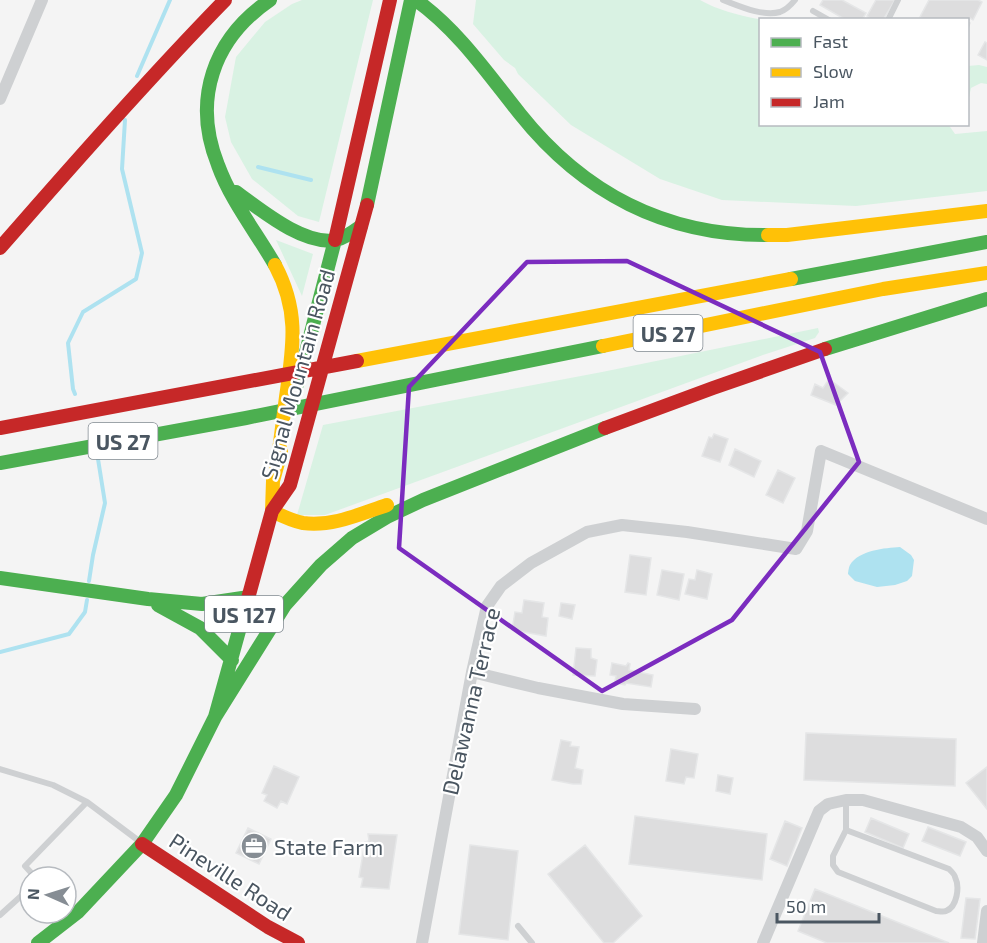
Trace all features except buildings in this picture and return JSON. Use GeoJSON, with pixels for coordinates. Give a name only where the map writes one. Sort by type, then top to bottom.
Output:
{"type":"FeatureCollection","features":[{"type":"Feature","properties":{"kind":"main road"},"geometry":{"type":"LineString","coordinates":[[0,248],[98,135],[225,0]]}},
{"type":"Feature","properties":{"kind":"main road"},"geometry":{"type":"LineString","coordinates":[[270,0],[245,18],[229,38],[215,63],[208,86],[206,111],[207,134],[218,169],[274,262],[286,287],[292,312],[294,341],[277,466]]}},
{"type":"Feature","properties":{"kind":"main road","name":"Signal Mountain Road"},"geometry":{"type":"LineString","coordinates":[[277,466],[335,240],[390,0]]}},
{"type":"Feature","properties":{"kind":"main road","name":"Signal Mountain Road"},"geometry":{"type":"LineString","coordinates":[[78,912],[142,844],[176,795],[215,717],[272,511],[290,485],[361,226],[411,0]]}},
{"type":"Feature","properties":{"kind":"main road"},"geometry":{"type":"LineString","coordinates":[[416,0],[446,25],[542,140],[577,173],[601,190],[655,218],[707,231],[758,237],[987,211]]}},
{"type":"Feature","properties":{"kind":"main road"},"geometry":{"type":"LineString","coordinates":[[229,187],[273,218],[303,234],[335,240],[361,226]]}},
{"type":"Feature","properties":{"kind":"main road","name":"US 27"},"geometry":{"type":"LineString","coordinates":[[0,428],[987,242]]}},
{"type":"Feature","properties":{"kind":"main road","name":"US 27"},"geometry":{"type":"LineString","coordinates":[[0,463],[246,418],[884,289],[987,273]]}},
{"type":"Feature","properties":{"kind":"main road"},"geometry":{"type":"LineString","coordinates":[[215,717],[285,605],[305,580],[341,546],[404,507],[542,452],[768,368],[987,299]]}},
{"type":"Feature","properties":{"kind":"main road"},"geometry":{"type":"LineString","coordinates":[[272,511],[300,523],[335,523],[542,452]]}},
{"type":"Feature","properties":{"kind":"main road","name":"US 127"},"geometry":{"type":"LineString","coordinates":[[272,511],[273,481],[277,466]]}},
{"type":"Feature","properties":{"kind":"main road"},"geometry":{"type":"LineString","coordinates":[[0,578],[148,599],[202,604],[249,597]]}},
{"type":"Feature","properties":{"kind":"main road"},"geometry":{"type":"LineString","coordinates":[[148,599],[200,628],[232,660]]}},
{"type":"Feature","properties":{"kind":"main road","name":"Pineville Road"},"geometry":{"type":"LineString","coordinates":[[142,844],[268,927],[298,943]]}},
{"type":"Feature","properties":{"kind":"main road","name":"Signal Mountain Road"},"geometry":{"type":"LineString","coordinates":[[38,943],[57,925]]}},
{"type":"Feature","properties":{"kind":"street"},"geometry":{"type":"LineString","coordinates":[[0,99],[42,0]]}},
{"type":"Feature","properties":{"kind":"street","name":"Delawanna Terrace"},"geometry":{"type":"LineString","coordinates":[[422,943],[472,672],[487,606],[501,586],[531,563],[587,532],[622,525],[687,532],[796,549],[807,531],[821,451],[987,519]]}},
{"type":"Feature","properties":{"kind":"street"},"geometry":{"type":"LineString","coordinates":[[472,672],[538,688],[623,704],[695,709]]}},
{"type":"Feature","properties":{"kind":"street"},"geometry":{"type":"LineString","coordinates":[[763,943],[819,810],[828,804],[846,800],[863,800],[961,827],[976,837],[987,851]]}},
{"type":"Feature","properties":{"kind":"street"},"geometry":{"type":"LineString","coordinates":[[983,943],[987,911]]}},
{"type":"Feature","properties":{"kind":"lane"},"geometry":{"type":"LineString","coordinates":[[723,0],[747,9],[771,13],[781,12],[795,0]]}},
{"type":"Feature","properties":{"kind":"lane"},"geometry":{"type":"LineString","coordinates":[[889,18],[898,0]]}},
{"type":"Feature","properties":{"kind":"lane"},"geometry":{"type":"LineString","coordinates":[[813,11],[825,18]]}},
{"type":"Feature","properties":{"kind":"lane"},"geometry":{"type":"LineString","coordinates":[[0,769],[52,784],[87,802],[142,844]]}},
{"type":"Feature","properties":{"kind":"lane"},"geometry":{"type":"LineString","coordinates":[[846,800],[846,830],[833,856],[833,866],[838,872],[936,911],[945,911],[952,907],[958,886],[955,876],[949,869],[846,830]]}},
{"type":"Feature","properties":{"kind":"lane"},"geometry":{"type":"LineString","coordinates":[[27,865],[87,802]]}},
{"type":"Feature","properties":{"kind":"lane"},"geometry":{"type":"LineString","coordinates":[[2,910],[18,897]]}},
{"type":"Feature","properties":{"kind":"lane"},"geometry":{"type":"LineString","coordinates":[[519,926],[532,943]]}},
{"type":"Feature","properties":{"kind":"highlighted area"},"geometry":{"type":"Polygon","coordinates":[[[627,261],[820,352],[859,462],[732,620],[602,691],[399,548],[409,387],[527,262],[627,261]]]}},
{"type":"Feature","properties":{"kind":"green space"},"geometry":{"type":"Polygon","coordinates":[[[302,0],[373,0],[319,222],[298,216],[252,179],[231,142],[225,117],[236,57],[265,22],[302,0]]]}},
{"type":"Feature","properties":{"kind":"green space"},"geometry":{"type":"Polygon","coordinates":[[[476,0],[700,0],[728,12],[759,20],[759,126],[949,126],[955,134],[987,131],[987,191],[856,206],[722,200],[660,179],[571,125],[518,74],[515,68],[504,60],[473,24],[476,0]]]}},
{"type":"Feature","properties":{"kind":"green space"},"geometry":{"type":"Polygon","coordinates":[[[969,66],[987,67],[987,84],[981,83],[971,88],[969,97],[969,66]]]}},
{"type":"Feature","properties":{"kind":"green space"},"geometry":{"type":"Polygon","coordinates":[[[276,240],[313,254],[302,296],[276,240]]]}},
{"type":"Feature","properties":{"kind":"green space"},"geometry":{"type":"Polygon","coordinates":[[[818,328],[819,332],[815,338],[325,515],[297,515],[323,425],[818,328]]]}},
{"type":"Feature","properties":{"kind":"water"},"geometry":{"type":"Polygon","coordinates":[[[900,547],[914,560],[912,576],[907,581],[877,587],[855,581],[848,574],[850,565],[860,556],[873,551],[900,547]]]}},
{"type":"Feature","properties":{"kind":"waterway"},"geometry":{"type":"LineString","coordinates":[[137,76],[170,0]]}},
{"type":"Feature","properties":{"kind":"waterway"},"geometry":{"type":"LineString","coordinates":[[75,394],[68,343],[83,312],[136,279],[142,253],[122,169],[125,120]]}},
{"type":"Feature","properties":{"kind":"waterway"},"geometry":{"type":"LineString","coordinates":[[258,167],[311,180]]}},
{"type":"Feature","properties":{"kind":"waterway"},"geometry":{"type":"LineString","coordinates":[[89,581],[105,503],[98,459]]}},
{"type":"Feature","properties":{"kind":"waterway"},"geometry":{"type":"LineString","coordinates":[[0,652],[69,634],[85,612],[87,600]]}},
{"type":"Feature","properties":{"kind":"traffic: fast"},"geometry":{"type":"LineString","coordinates":[[270,0],[234,33],[222,52],[213,73],[208,95],[207,117],[210,141],[223,178],[275,265]]}},
{"type":"Feature","properties":{"kind":"traffic: fast"},"geometry":{"type":"LineString","coordinates":[[367,205],[411,0]]}},
{"type":"Feature","properties":{"kind":"traffic: fast"},"geometry":{"type":"LineString","coordinates":[[416,0],[459,39],[545,142],[599,187],[661,218],[695,228],[768,235]]}},
{"type":"Feature","properties":{"kind":"traffic: fast"},"geometry":{"type":"LineString","coordinates":[[236,192],[270,217],[310,238],[336,240],[361,226]]}},
{"type":"Feature","properties":{"kind":"traffic: fast"},"geometry":{"type":"LineString","coordinates":[[298,383],[335,240]]}},
{"type":"Feature","properties":{"kind":"traffic: fast"},"geometry":{"type":"LineString","coordinates":[[791,279],[987,242]]}},
{"type":"Feature","properties":{"kind":"traffic: fast"},"geometry":{"type":"LineString","coordinates":[[825,349],[987,299]]}},
{"type":"Feature","properties":{"kind":"traffic: fast"},"geometry":{"type":"LineString","coordinates":[[0,463],[246,418],[603,346]]}},
{"type":"Feature","properties":{"kind":"traffic: fast"},"geometry":{"type":"LineString","coordinates":[[215,717],[285,605],[321,565],[352,538],[387,517],[423,500],[605,428]]}},
{"type":"Feature","properties":{"kind":"traffic: fast"},"geometry":{"type":"LineString","coordinates":[[0,578],[148,599],[202,604],[249,597]]}},
{"type":"Feature","properties":{"kind":"traffic: fast"},"geometry":{"type":"LineString","coordinates":[[38,943],[78,912],[142,844],[176,795],[215,717],[247,602]]}},
{"type":"Feature","properties":{"kind":"traffic: fast"},"geometry":{"type":"LineString","coordinates":[[158,605],[200,628],[232,660]]}},
{"type":"Feature","properties":{"kind":"traffic: slow"},"geometry":{"type":"LineString","coordinates":[[768,235],[787,235],[987,211]]}},
{"type":"Feature","properties":{"kind":"traffic: slow"},"geometry":{"type":"LineString","coordinates":[[275,265],[288,298],[293,330],[277,466]]}},
{"type":"Feature","properties":{"kind":"traffic: slow"},"geometry":{"type":"LineString","coordinates":[[603,346],[883,289],[987,273]]}},
{"type":"Feature","properties":{"kind":"traffic: slow"},"geometry":{"type":"LineString","coordinates":[[357,361],[791,279]]}},
{"type":"Feature","properties":{"kind":"traffic: slow"},"geometry":{"type":"LineString","coordinates":[[272,511],[273,481],[281,452]]}},
{"type":"Feature","properties":{"kind":"traffic: slow"},"geometry":{"type":"LineString","coordinates":[[272,511],[295,521],[314,524],[346,519],[387,505]]}},
{"type":"Feature","properties":{"kind":"traffic: jam"},"geometry":{"type":"LineString","coordinates":[[0,248],[111,122],[225,0]]}},
{"type":"Feature","properties":{"kind":"traffic: jam"},"geometry":{"type":"LineString","coordinates":[[335,240],[390,0]]}},
{"type":"Feature","properties":{"kind":"traffic: jam"},"geometry":{"type":"LineString","coordinates":[[247,602],[272,511],[290,485],[367,205]]}},
{"type":"Feature","properties":{"kind":"traffic: jam"},"geometry":{"type":"LineString","coordinates":[[605,428],[825,349]]}},
{"type":"Feature","properties":{"kind":"traffic: jam"},"geometry":{"type":"LineString","coordinates":[[0,428],[357,361]]}},
{"type":"Feature","properties":{"kind":"traffic: jam"},"geometry":{"type":"LineString","coordinates":[[142,844],[268,927],[298,943]]}},
{"type":"Feature","properties":{"kind":"place","name":"State Farm"},"geometry":{"type":"Point","coordinates":[254,846]}}]}
